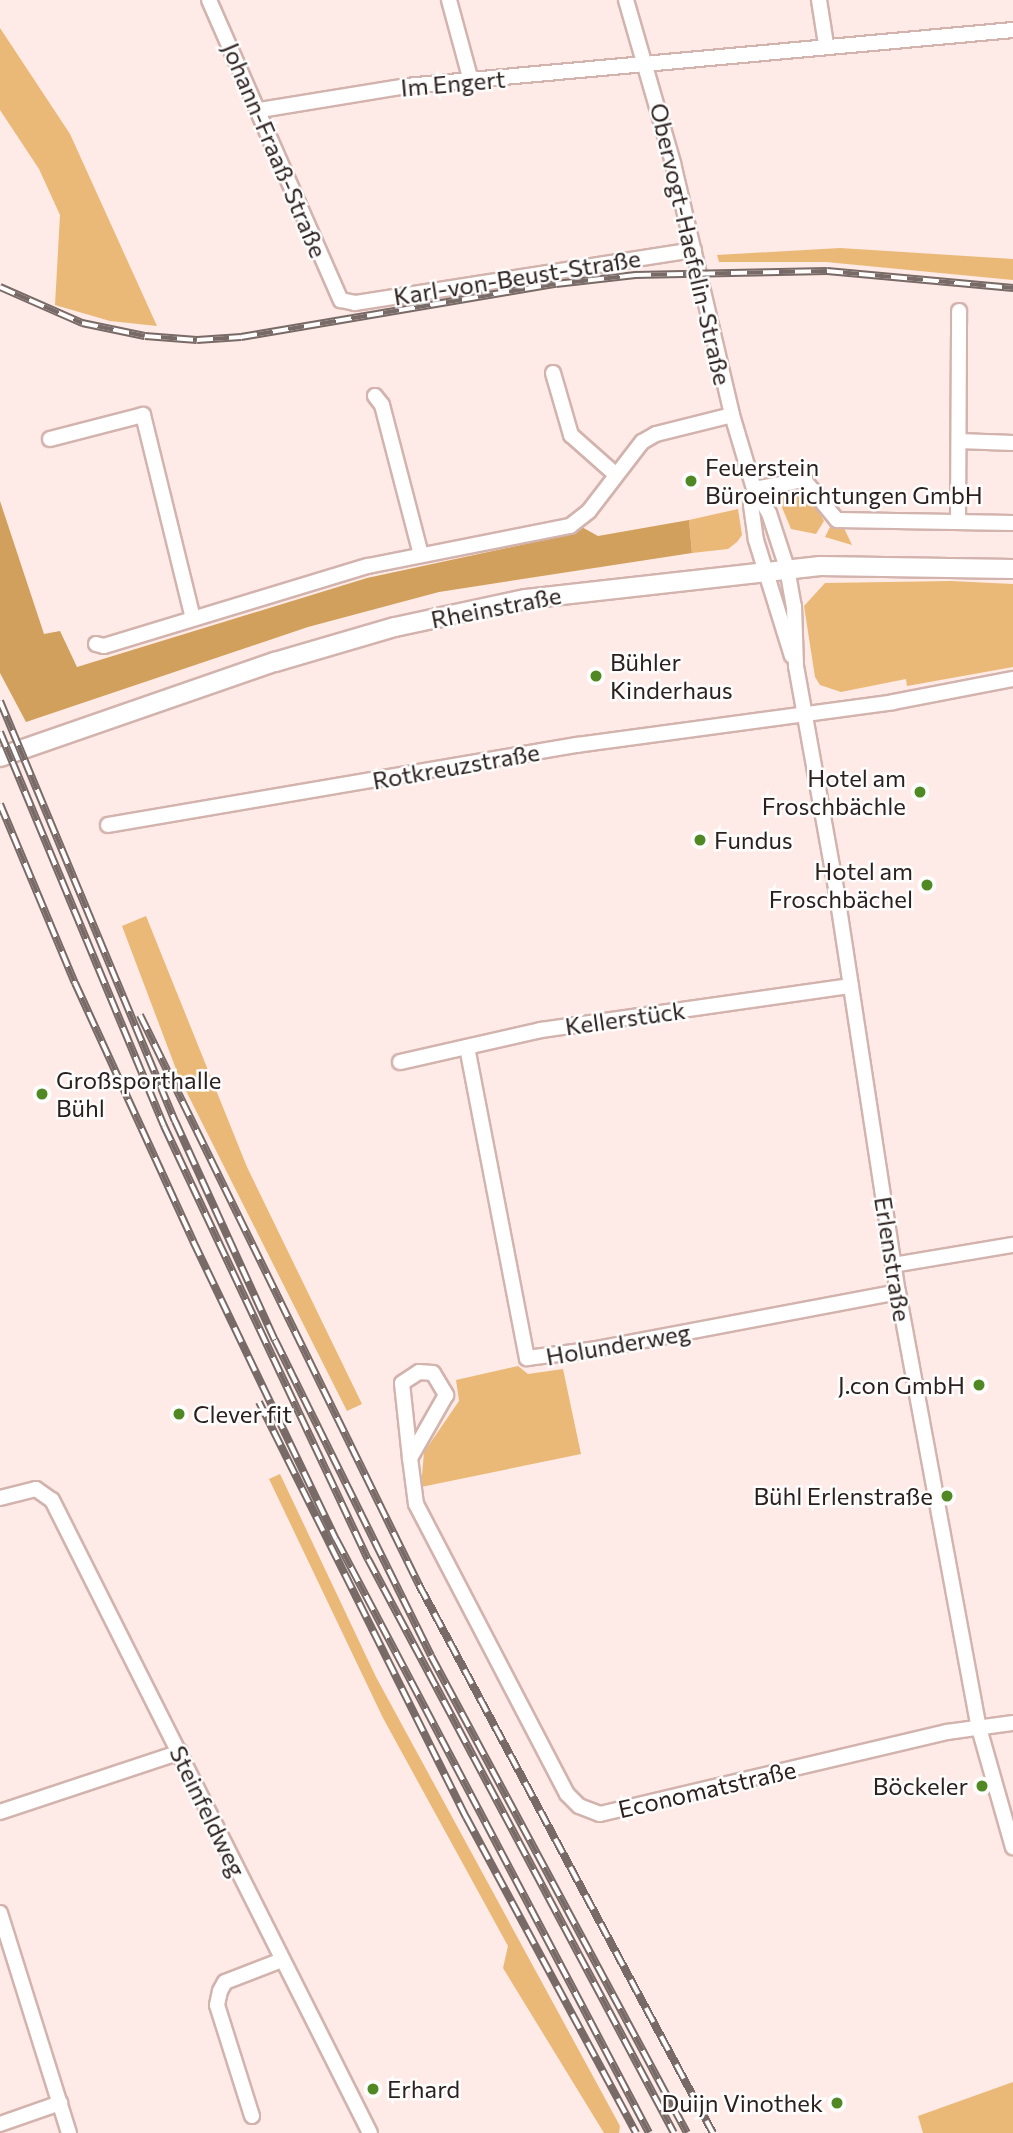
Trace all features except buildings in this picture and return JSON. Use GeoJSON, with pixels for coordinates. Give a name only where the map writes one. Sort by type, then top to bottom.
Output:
{"type":"FeatureCollection","features":[{"type":"Feature","properties":{"kind":"street","name":"Johann-Fraaß-Straße"},"geometry":{"type":"LineString","coordinates":[[209,0],[260,110],[341,300]]}},
{"type":"Feature","properties":{"kind":"street"},"geometry":{"type":"LineString","coordinates":[[449,0],[471,81]]}},
{"type":"Feature","properties":{"kind":"street","name":"Obervogt-Haefelin-Straße"},"geometry":{"type":"LineString","coordinates":[[626,0],[648,67],[732,415],[754,489],[769,513],[787,568]]}},
{"type":"Feature","properties":{"kind":"street"},"geometry":{"type":"LineString","coordinates":[[819,0],[826,44]]}},
{"type":"Feature","properties":{"kind":"street","name":"Im Engert"},"geometry":{"type":"LineString","coordinates":[[260,110],[327,97],[471,81],[648,67],[713,54],[826,44],[976,36],[1013,30]]}},
{"type":"Feature","properties":{"kind":"street","name":"Karl-von-Beust-Straße"},"geometry":{"type":"LineString","coordinates":[[341,300],[355,303],[694,250]]}},
{"type":"Feature","properties":{"kind":"street"},"geometry":{"type":"LineString","coordinates":[[958,522],[959,311]]}},
{"type":"Feature","properties":{"kind":"street"},"geometry":{"type":"LineString","coordinates":[[553,373],[571,435],[616,475]]}},
{"type":"Feature","properties":{"kind":"street"},"geometry":{"type":"LineString","coordinates":[[375,396],[382,405],[421,555]]}},
{"type":"Feature","properties":{"kind":"street"},"geometry":{"type":"LineString","coordinates":[[50,439],[143,415],[193,618]]}},
{"type":"Feature","properties":{"kind":"street"},"geometry":{"type":"LineString","coordinates":[[96,644],[368,566],[570,526],[589,511],[642,442],[656,434],[732,415]]}},
{"type":"Feature","properties":{"kind":"street"},"geometry":{"type":"LineString","coordinates":[[959,441],[1013,443]]}},
{"type":"Feature","properties":{"kind":"street"},"geometry":{"type":"LineString","coordinates":[[754,489],[804,480],[837,520],[1013,523]]}},
{"type":"Feature","properties":{"kind":"street","name":"Obervogt-Haefelin-Straße"},"geometry":{"type":"LineString","coordinates":[[754,489],[751,505],[763,571]]}},
{"type":"Feature","properties":{"kind":"street","name":"Rheinstraße"},"geometry":{"type":"LineString","coordinates":[[0,757],[275,662],[395,627],[540,597],[787,568],[1013,569]]}},
{"type":"Feature","properties":{"kind":"street","name":"Erlenstraße"},"geometry":{"type":"LineString","coordinates":[[787,568],[794,606],[796,666]]}},
{"type":"Feature","properties":{"kind":"street","name":"Erlenstraße"},"geometry":{"type":"LineString","coordinates":[[763,571],[796,666],[851,986],[893,1265],[979,1728],[1013,1847]]}},
{"type":"Feature","properties":{"kind":"street","name":"Rotkreuzstraße"},"geometry":{"type":"LineString","coordinates":[[108,825],[576,745],[805,713],[1013,679]]}},
{"type":"Feature","properties":{"kind":"street","name":"Kellerstück"},"geometry":{"type":"LineString","coordinates":[[400,1062],[553,1028],[851,986]]}},
{"type":"Feature","properties":{"kind":"street","name":"Holunderweg"},"geometry":{"type":"LineString","coordinates":[[467,1046],[527,1358],[597,1349],[898,1292]]}},
{"type":"Feature","properties":{"kind":"street"},"geometry":{"type":"LineString","coordinates":[[893,1265],[1013,1245]]}},
{"type":"Feature","properties":{"kind":"street","name":"Economatstraße"},"geometry":{"type":"LineString","coordinates":[[410,1458],[444,1405],[446,1388],[433,1373],[419,1371],[402,1383],[410,1458],[416,1504],[567,1794],[579,1806],[600,1814],[979,1728],[1013,1723]]}},
{"type":"Feature","properties":{"kind":"street","name":"Steinfeldweg"},"geometry":{"type":"LineString","coordinates":[[0,1498],[36,1489],[44,1492],[180,1752],[370,2133]]}},
{"type":"Feature","properties":{"kind":"street"},"geometry":{"type":"LineString","coordinates":[[0,1812],[180,1752]]}},
{"type":"Feature","properties":{"kind":"street"},"geometry":{"type":"LineString","coordinates":[[0,1913],[69,2133]]}},
{"type":"Feature","properties":{"kind":"street"},"geometry":{"type":"LineString","coordinates":[[252,2116],[217,2004],[225,1982],[282,1960]]}},
{"type":"Feature","properties":{"kind":"street"},"geometry":{"type":"LineString","coordinates":[[0,2124],[60,2103]]}},
{"type":"Feature","properties":{"kind":"shaded area"},"geometry":{"type":"Polygon","coordinates":[[[0,28],[70,134],[157,326],[110,321],[55,305],[60,215],[39,169],[0,110],[0,28]]]}},
{"type":"Feature","properties":{"kind":"shaded area"},"geometry":{"type":"Polygon","coordinates":[[[840,248],[1013,259],[1013,280],[826,262],[719,262],[717,255],[840,248]]]}},
{"type":"Feature","properties":{"kind":"shaded area"},"geometry":{"type":"Polygon","coordinates":[[[784,488],[804,491],[811,498],[824,521],[816,534],[791,529],[776,493],[784,488]]]}},
{"type":"Feature","properties":{"kind":"shaded area"},"geometry":{"type":"Polygon","coordinates":[[[0,501],[44,634],[60,631],[77,667],[367,578],[567,535],[580,526],[598,536],[689,520],[692,553],[439,592],[308,627],[26,722],[0,673],[0,501]]]}},
{"type":"Feature","properties":{"kind":"shaded area"},"geometry":{"type":"Polygon","coordinates":[[[738,509],[742,535],[737,542],[728,549],[692,553],[689,520],[738,509]]]}},
{"type":"Feature","properties":{"kind":"shaded area"},"geometry":{"type":"Polygon","coordinates":[[[831,525],[844,528],[852,545],[825,537],[831,525]]]}},
{"type":"Feature","properties":{"kind":"shaded area"},"geometry":{"type":"Polygon","coordinates":[[[951,581],[1013,584],[1013,667],[907,686],[906,679],[841,692],[820,685],[815,677],[804,606],[825,583],[951,581]]]}},
{"type":"Feature","properties":{"kind":"shaded area"},"geometry":{"type":"Polygon","coordinates":[[[146,916],[247,1167],[362,1404],[347,1411],[179,1077],[122,926],[146,916]]]}},
{"type":"Feature","properties":{"kind":"shaded area"},"geometry":{"type":"Polygon","coordinates":[[[518,1366],[528,1374],[563,1369],[581,1454],[421,1487],[424,1452],[459,1401],[456,1380],[518,1366]]]}},
{"type":"Feature","properties":{"kind":"shaded area"},"geometry":{"type":"Polygon","coordinates":[[[280,1474],[376,1677],[620,2126],[619,2133],[604,2133],[503,1968],[508,1946],[383,1718],[269,1479],[280,1474]]]}},
{"type":"Feature","properties":{"kind":"shaded area"},"geometry":{"type":"Polygon","coordinates":[[[1013,2082],[1013,2133],[923,2133],[918,2116],[1013,2082]]]}},
{"type":"Feature","properties":{"kind":"railway"},"geometry":{"type":"LineString","coordinates":[[0,287],[82,323],[145,336],[197,340],[241,337],[556,284],[635,275],[827,271],[1013,288]]}},
{"type":"Feature","properties":{"kind":"railway"},"geometry":{"type":"LineString","coordinates":[[0,701],[175,1121],[275,1340],[431,1656],[687,2133]]}},
{"type":"Feature","properties":{"kind":"railway"},"geometry":{"type":"LineString","coordinates":[[0,732],[164,1126],[368,1559],[674,2133]]}},
{"type":"Feature","properties":{"kind":"railway"},"geometry":{"type":"LineString","coordinates":[[0,804],[75,983],[193,1241],[336,1539],[649,2133]]}},
{"type":"Feature","properties":{"kind":"railway"},"geometry":{"type":"LineString","coordinates":[[140,1015],[419,1585],[713,2133]]}},
{"type":"Feature","properties":{"kind":"railway"},"geometry":{"type":"LineString","coordinates":[[259,1402],[466,1817],[636,2133]]}},
{"type":"Feature","properties":{"kind":"place","name":"Feuerstein Büroeinrichtungen GmbH"},"geometry":{"type":"Point","coordinates":[691,481]}},
{"type":"Feature","properties":{"kind":"place","name":"Bühler Kinderhaus"},"geometry":{"type":"Point","coordinates":[596,676]}},
{"type":"Feature","properties":{"kind":"place","name":"Hotel am Froschbächle"},"geometry":{"type":"Point","coordinates":[920,792]}},
{"type":"Feature","properties":{"kind":"place","name":"Fundus"},"geometry":{"type":"Point","coordinates":[700,840]}},
{"type":"Feature","properties":{"kind":"place","name":"Hotel am Froschbächel"},"geometry":{"type":"Point","coordinates":[927,885]}},
{"type":"Feature","properties":{"kind":"place","name":"Großsporthalle Bühl"},"geometry":{"type":"Point","coordinates":[42,1094]}},
{"type":"Feature","properties":{"kind":"place","name":"J.con GmbH"},"geometry":{"type":"Point","coordinates":[979,1385]}},
{"type":"Feature","properties":{"kind":"place","name":"Clever fit"},"geometry":{"type":"Point","coordinates":[179,1414]}},
{"type":"Feature","properties":{"kind":"place","name":"Bühl Erlenstraße"},"geometry":{"type":"Point","coordinates":[947,1496]}},
{"type":"Feature","properties":{"kind":"place","name":"Böckeler"},"geometry":{"type":"Point","coordinates":[982,1786]}},
{"type":"Feature","properties":{"kind":"place","name":"Erhard"},"geometry":{"type":"Point","coordinates":[373,2089]}},
{"type":"Feature","properties":{"kind":"place","name":"Duijn Vinothek"},"geometry":{"type":"Point","coordinates":[837,2103]}}]}
